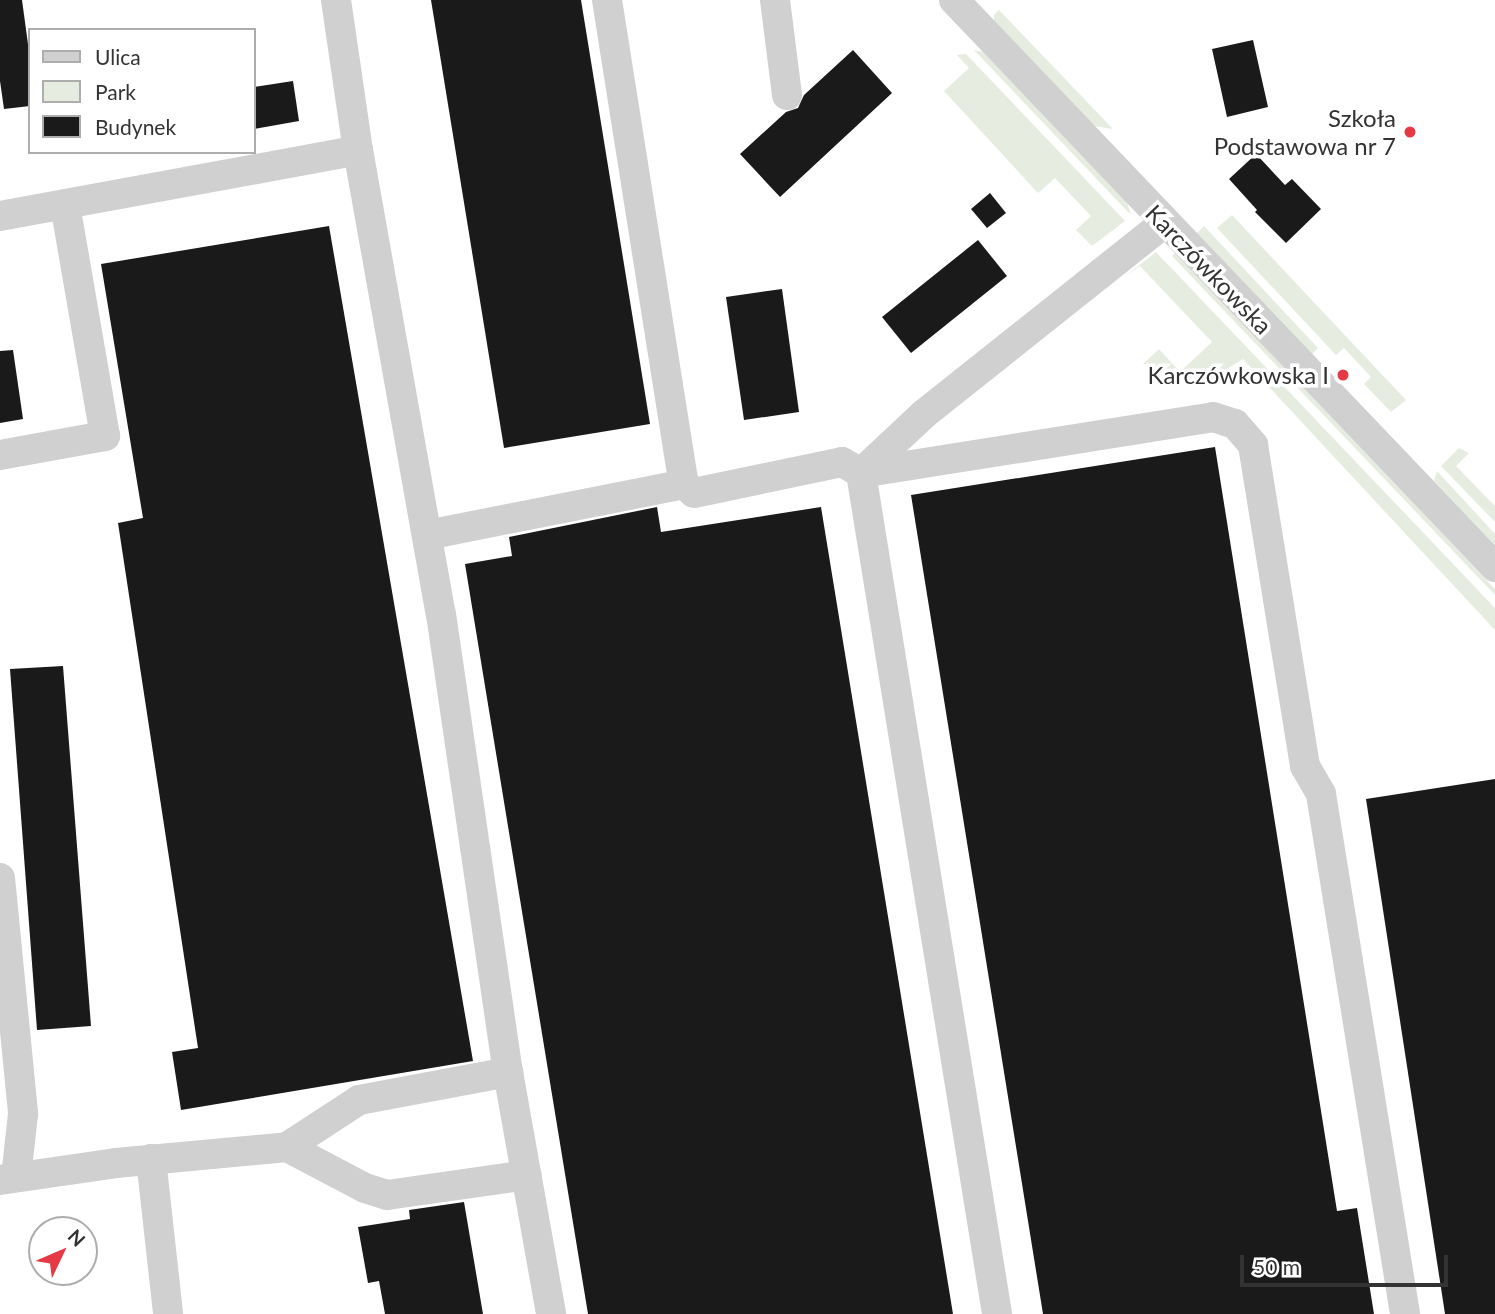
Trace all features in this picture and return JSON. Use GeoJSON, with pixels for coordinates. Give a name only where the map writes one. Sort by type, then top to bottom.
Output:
{"type":"FeatureCollection","features":[{"type":"Feature","properties":{"kind":"street"},"geometry":{"type":"LineString","coordinates":[[336,0],[358,150],[427,536],[508,1072],[551,1314]]}},
{"type":"Feature","properties":{"kind":"street"},"geometry":{"type":"LineString","coordinates":[[607,0],[684,484],[694,493],[842,462],[860,473],[1213,417],[1235,424],[1253,445],[1305,766],[1321,794],[1405,1314]]}},
{"type":"Feature","properties":{"kind":"street"},"geometry":{"type":"LineString","coordinates":[[775,0],[787,95]]}},
{"type":"Feature","properties":{"kind":"street","name":"Karczówkowska"},"geometry":{"type":"LineString","coordinates":[[954,0],[1495,567]]}},
{"type":"Feature","properties":{"kind":"street"},"geometry":{"type":"LineString","coordinates":[[0,216],[358,150]]}},
{"type":"Feature","properties":{"kind":"street"},"geometry":{"type":"LineString","coordinates":[[0,454],[105,436],[65,204]]}},
{"type":"Feature","properties":{"kind":"street"},"geometry":{"type":"LineString","coordinates":[[860,473],[924,414],[1164,223]]}},
{"type":"Feature","properties":{"kind":"street"},"geometry":{"type":"LineString","coordinates":[[860,473],[997,1314]]}},
{"type":"Feature","properties":{"kind":"street"},"geometry":{"type":"LineString","coordinates":[[427,536],[684,484]]}},
{"type":"Feature","properties":{"kind":"street"},"geometry":{"type":"LineString","coordinates":[[0,878],[12,1117],[8,1179],[152,1159],[287,1147],[359,1100],[508,1072]]}},
{"type":"Feature","properties":{"kind":"street"},"geometry":{"type":"LineString","coordinates":[[287,1147],[365,1188],[387,1195],[527,1175]]}},
{"type":"Feature","properties":{"kind":"street"},"geometry":{"type":"LineString","coordinates":[[152,1159],[168,1314]]}},
{"type":"Feature","properties":{"kind":"green space"},"geometry":{"type":"Polygon","coordinates":[[[999,10],[1113,129],[1094,126],[994,21],[994,15],[999,10]]]}},
{"type":"Feature","properties":{"kind":"green space"},"geometry":{"type":"Polygon","coordinates":[[[974,50],[983,52],[1127,202],[1131,215],[974,50]]]}},
{"type":"Feature","properties":{"kind":"green space"},"geometry":{"type":"Polygon","coordinates":[[[966,54],[1125,221],[1092,246],[1076,230],[1091,216],[1055,178],[1038,193],[944,91],[969,68],[957,55],[966,54]]]}},
{"type":"Feature","properties":{"kind":"green space"},"geometry":{"type":"Polygon","coordinates":[[[1232,215],[1406,400],[1391,412],[1364,384],[1371,377],[1344,348],[1336,355],[1217,228],[1232,215]]]}},
{"type":"Feature","properties":{"kind":"green space"},"geometry":{"type":"Polygon","coordinates":[[[1204,226],[1318,348],[1312,354],[1197,233],[1204,226]]]}},
{"type":"Feature","properties":{"kind":"green space"},"geometry":{"type":"Polygon","coordinates":[[[1156,252],[1495,608],[1495,630],[1243,359],[1214,377],[1202,379],[1143,364],[1159,349],[1180,372],[1212,342],[1140,266],[1123,278],[1156,252]]]}},
{"type":"Feature","properties":{"kind":"green space"},"geometry":{"type":"Polygon","coordinates":[[[1175,253],[1495,589],[1495,595],[1172,256],[1175,253]]]}},
{"type":"Feature","properties":{"kind":"green space"},"geometry":{"type":"Polygon","coordinates":[[[1459,448],[1469,453],[1456,466],[1495,506],[1495,522],[1441,466],[1459,448]]]}},
{"type":"Feature","properties":{"kind":"green space"},"geometry":{"type":"Polygon","coordinates":[[[1437,471],[1495,534],[1495,545],[1434,481],[1437,471]]]}},
{"type":"Feature","properties":{"kind":"building"},"geometry":{"type":"Polygon","coordinates":[[[0,0],[22,0],[28,44],[28,106],[4,109],[0,81],[0,0]]]}},
{"type":"Feature","properties":{"kind":"building"},"geometry":{"type":"Polygon","coordinates":[[[431,0],[581,0],[650,424],[504,448],[431,0]]]}},
{"type":"Feature","properties":{"kind":"building"},"geometry":{"type":"Polygon","coordinates":[[[1253,40],[1268,107],[1227,117],[1212,49],[1253,40]]]}},
{"type":"Feature","properties":{"kind":"building"},"geometry":{"type":"Polygon","coordinates":[[[853,50],[892,93],[780,197],[740,154],[786,112],[798,108],[804,95],[853,50]]]}},
{"type":"Feature","properties":{"kind":"building"},"geometry":{"type":"Polygon","coordinates":[[[293,81],[299,121],[256,129],[256,87],[293,81]]]}},
{"type":"Feature","properties":{"kind":"building"},"geometry":{"type":"Polygon","coordinates":[[[1256,154],[1285,185],[1292,179],[1321,209],[1286,243],[1255,212],[1257,210],[1229,179],[1256,154]]]}},
{"type":"Feature","properties":{"kind":"building"},"geometry":{"type":"Polygon","coordinates":[[[990,193],[1006,213],[987,228],[971,209],[990,193]]]}},
{"type":"Feature","properties":{"kind":"building"},"geometry":{"type":"Polygon","coordinates":[[[329,226],[473,1061],[181,1110],[172,1052],[198,1048],[118,523],[143,518],[101,264],[329,226]]]}},
{"type":"Feature","properties":{"kind":"building"},"geometry":{"type":"Polygon","coordinates":[[[978,240],[1007,276],[911,353],[882,317],[978,240]]]}},
{"type":"Feature","properties":{"kind":"building"},"geometry":{"type":"Polygon","coordinates":[[[782,289],[799,412],[744,420],[726,297],[782,289]]]}},
{"type":"Feature","properties":{"kind":"building"},"geometry":{"type":"Polygon","coordinates":[[[13,350],[23,419],[0,423],[0,351],[13,350]]]}},
{"type":"Feature","properties":{"kind":"building"},"geometry":{"type":"Polygon","coordinates":[[[1215,447],[1337,1211],[1357,1208],[1374,1314],[1043,1314],[911,495],[1215,447]]]}},
{"type":"Feature","properties":{"kind":"building"},"geometry":{"type":"Polygon","coordinates":[[[657,507],[661,532],[821,507],[953,1314],[588,1314],[465,564],[512,556],[509,537],[657,507]]]}},
{"type":"Feature","properties":{"kind":"building"},"geometry":{"type":"Polygon","coordinates":[[[63,666],[91,1026],[37,1030],[10,669],[63,666]]]}},
{"type":"Feature","properties":{"kind":"building"},"geometry":{"type":"Polygon","coordinates":[[[1495,779],[1495,1314],[1445,1314],[1366,799],[1495,779]]]}},
{"type":"Feature","properties":{"kind":"building"},"geometry":{"type":"Polygon","coordinates":[[[464,1202],[483,1314],[385,1314],[379,1281],[368,1283],[358,1227],[410,1219],[409,1210],[464,1202]]]}},
{"type":"Feature","properties":{"kind":"place","name":"Szkoła Podstawowa nr 7"},"geometry":{"type":"Point","coordinates":[1410,132]}},
{"type":"Feature","properties":{"kind":"place","name":"Karczówkowska I"},"geometry":{"type":"Point","coordinates":[1343,375]}}]}
